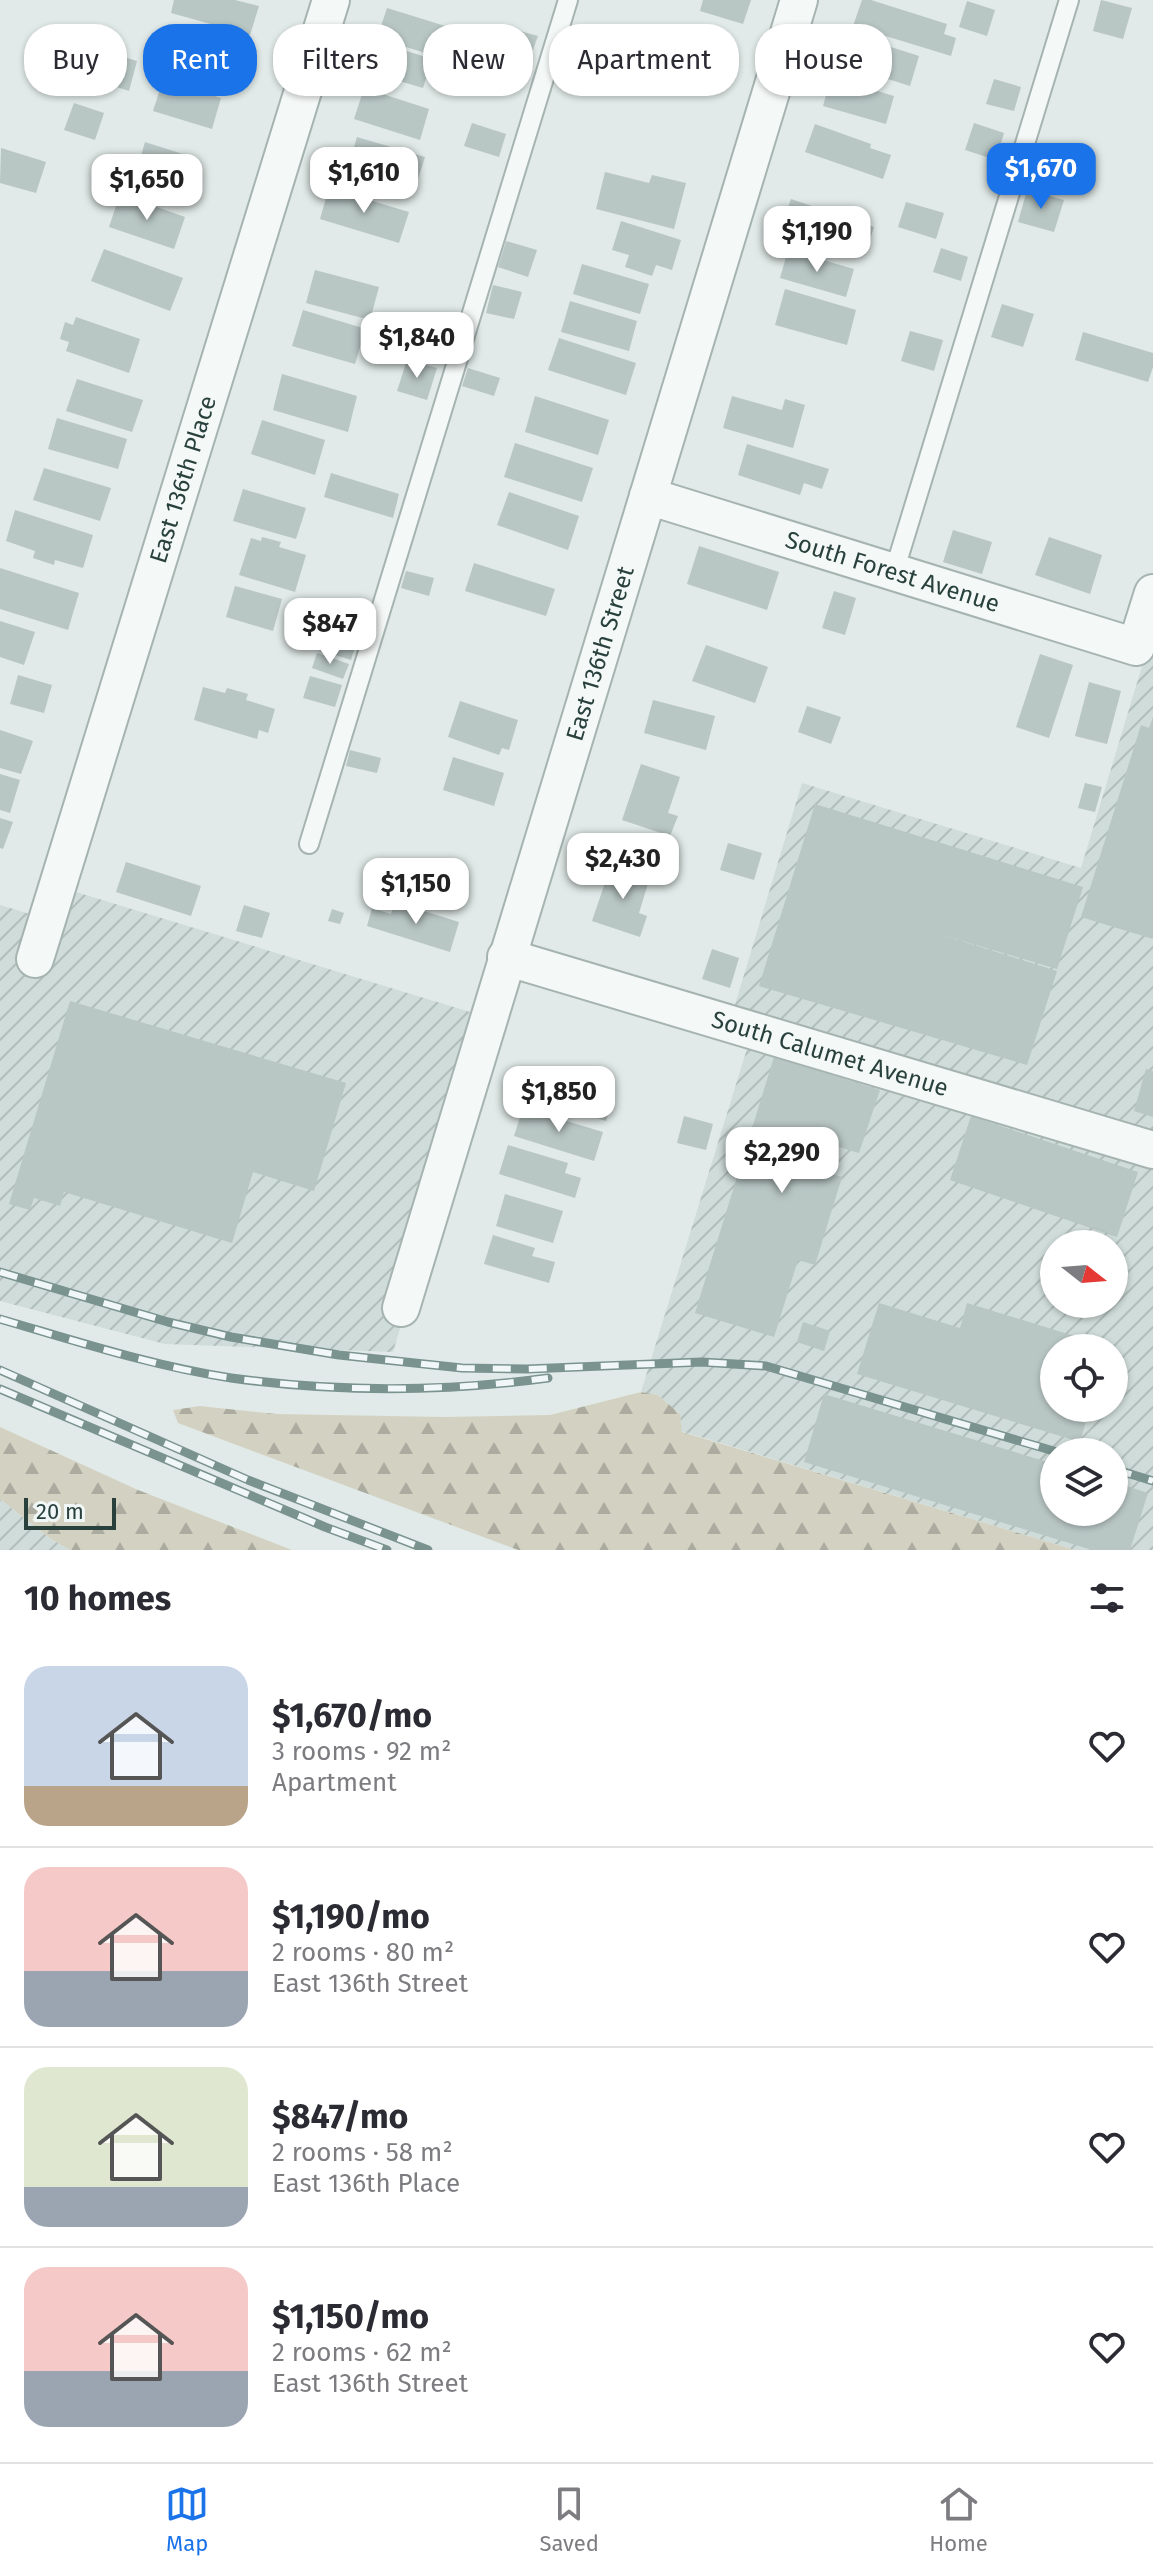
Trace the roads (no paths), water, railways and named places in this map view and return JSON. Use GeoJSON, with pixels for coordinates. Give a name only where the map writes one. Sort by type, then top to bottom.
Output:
{"type":"FeatureCollection","features":[{"type":"Feature","properties":{"kind":"street","name":"East 136th Place"},"geometry":{"type":"LineString","coordinates":[[35,959],[331,0]]}},
{"type":"Feature","properties":{"kind":"street","name":"East 136th Street"},"geometry":{"type":"LineString","coordinates":[[401,1308],[799,0]]}},
{"type":"Feature","properties":{"kind":"street","name":"South Forest Avenue"},"geometry":{"type":"LineString","coordinates":[[648,496],[1136,647],[1153,593]]}},
{"type":"Feature","properties":{"kind":"street","name":"South Calumet Avenue"},"geometry":{"type":"LineString","coordinates":[[506,957],[1153,1150]]}},
{"type":"Feature","properties":{"kind":"lane"},"geometry":{"type":"LineString","coordinates":[[309,844],[568,0]]}},
{"type":"Feature","properties":{"kind":"lane"},"geometry":{"type":"LineString","coordinates":[[894,572],[1069,0]]}},
{"type":"Feature","properties":{"kind":"railway"},"geometry":{"type":"LineString","coordinates":[[0,1272],[168,1322],[231,1337],[339,1355],[462,1368],[527,1369],[702,1362],[766,1366],[1040,1447]]}},
{"type":"Feature","properties":{"kind":"railway"},"geometry":{"type":"LineString","coordinates":[[0,1319],[172,1367],[270,1383],[349,1388],[429,1388],[548,1378]]}},
{"type":"Feature","properties":{"kind":"railway"},"geometry":{"type":"LineString","coordinates":[[0,1370],[248,1480],[428,1550]]}},
{"type":"Feature","properties":{"kind":"railway"},"geometry":{"type":"LineString","coordinates":[[0,1389],[325,1527],[387,1550]]}},
{"type":"Feature","properties":{"kind":"railway"},"geometry":{"type":"LineString","coordinates":[[1128,1473],[1153,1481]]}}]}
